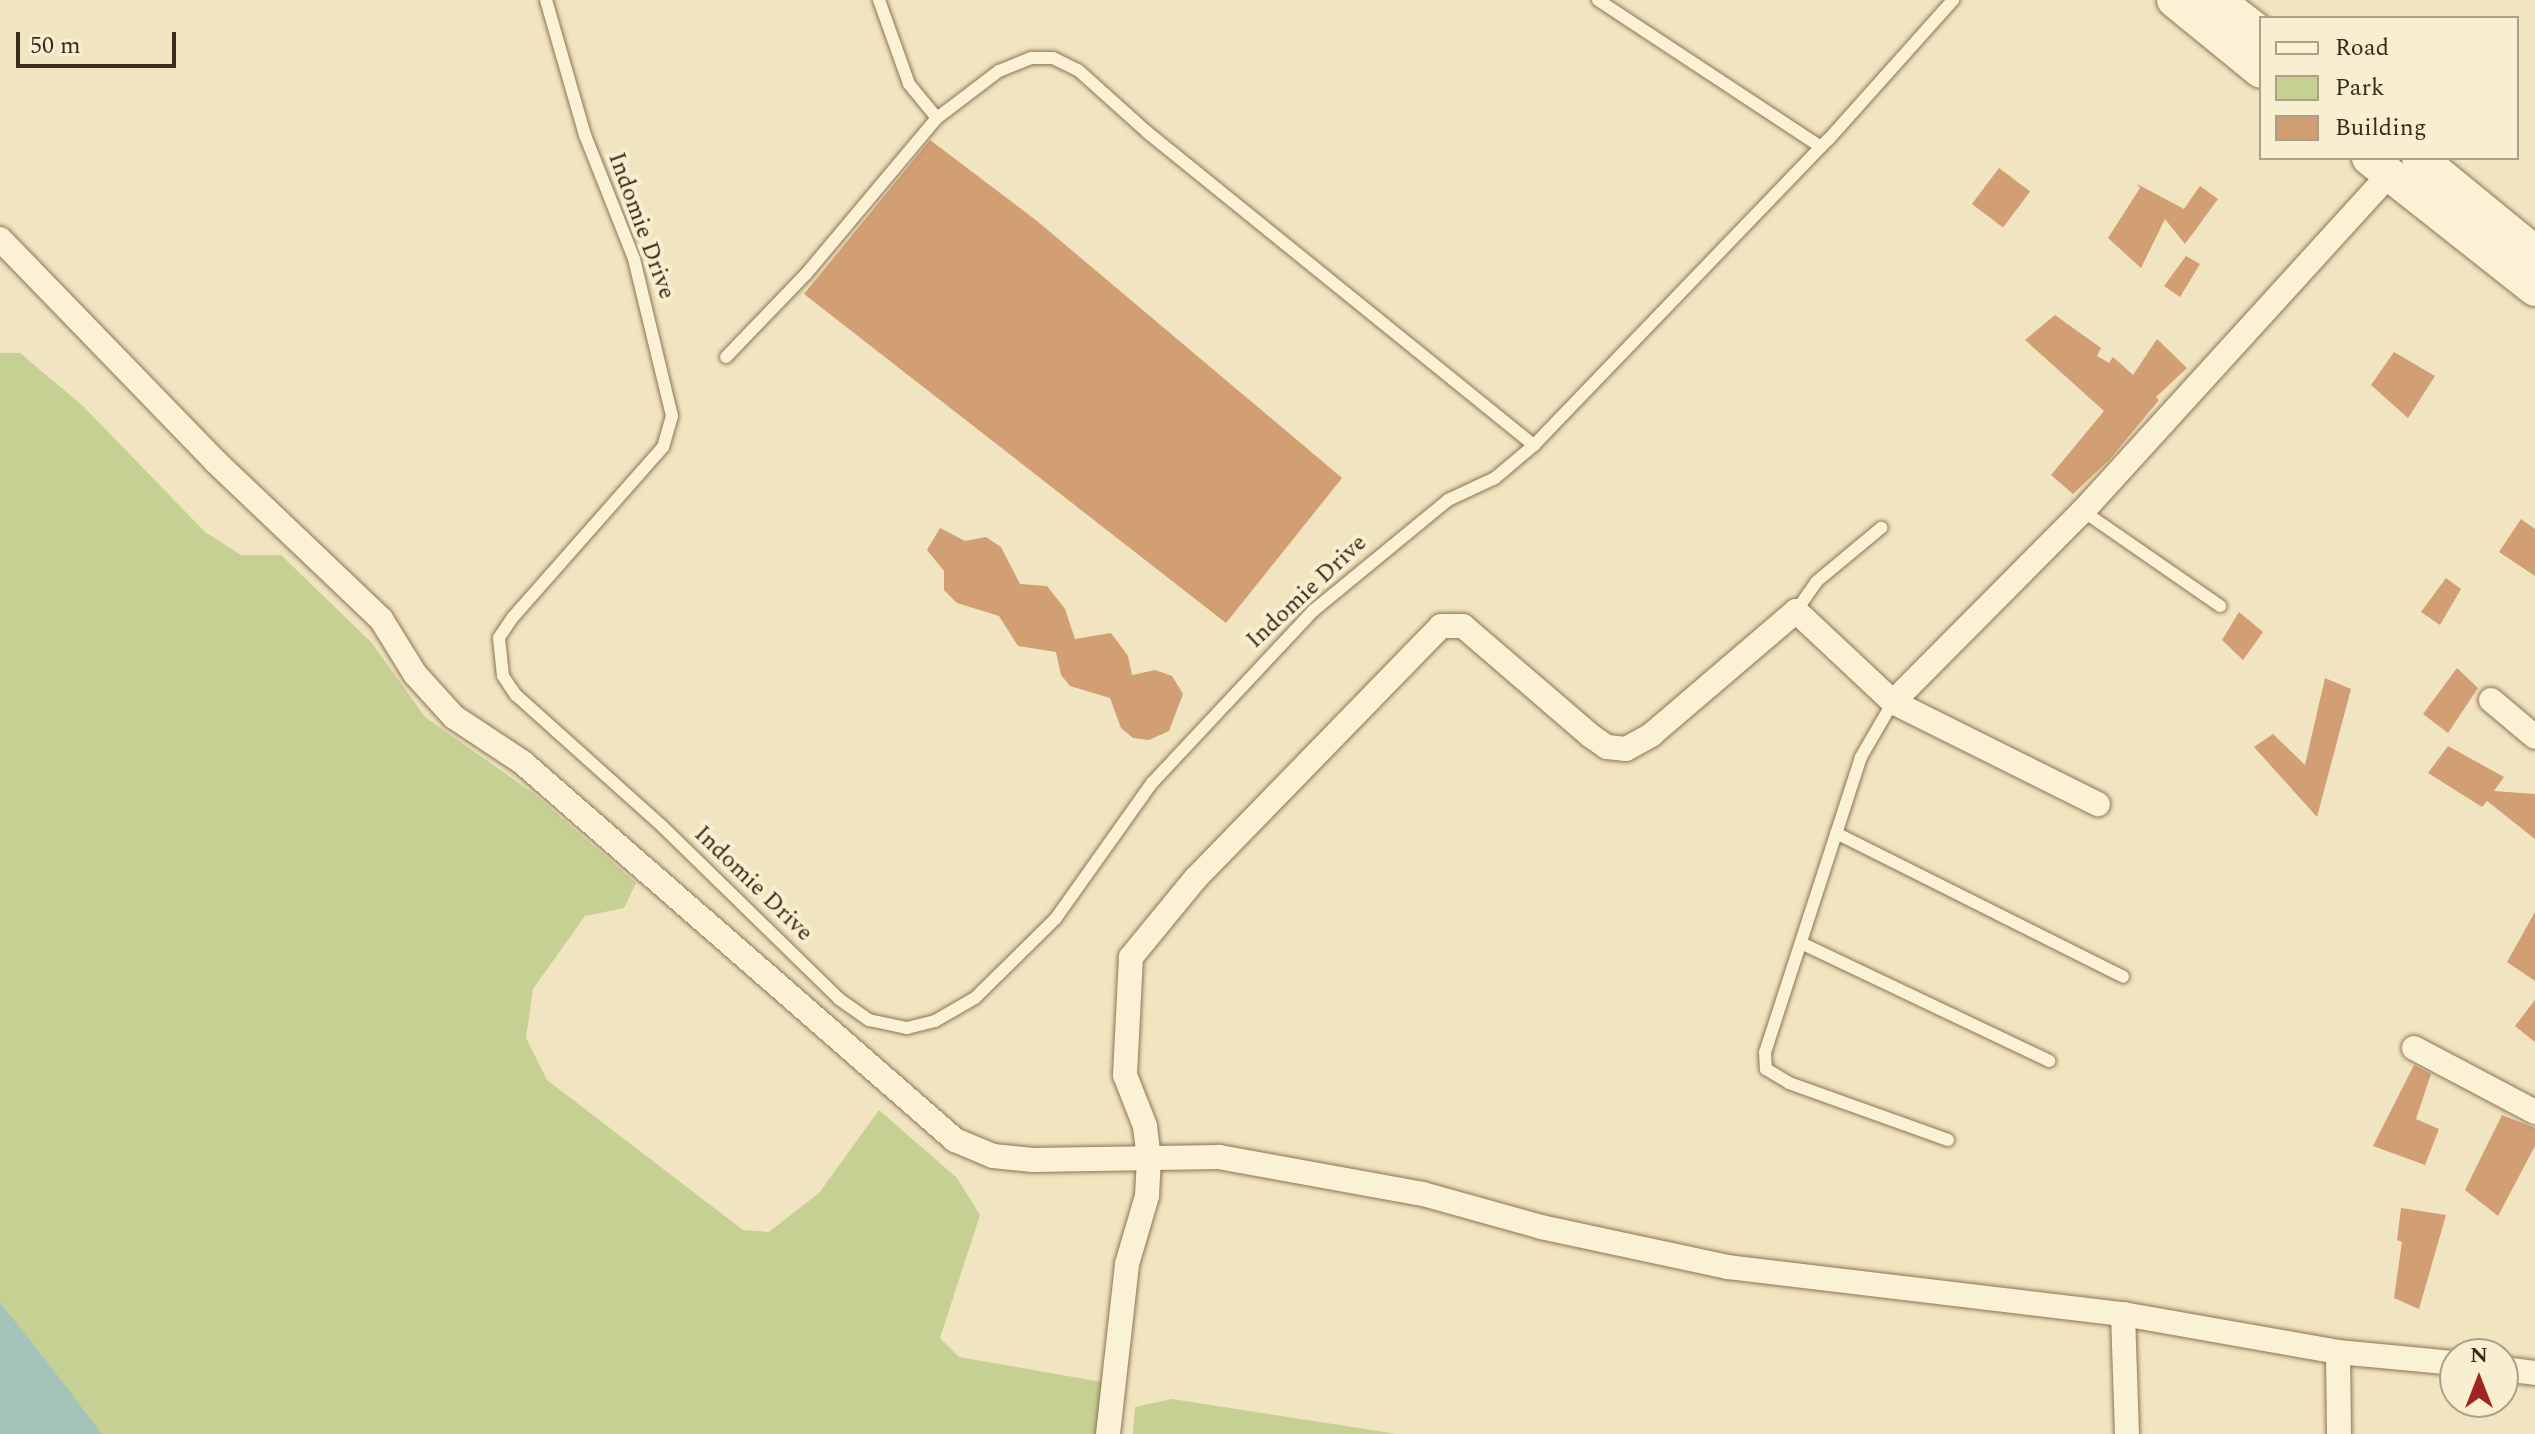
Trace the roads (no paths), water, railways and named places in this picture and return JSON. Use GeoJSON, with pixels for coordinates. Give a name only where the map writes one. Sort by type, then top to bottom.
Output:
{"type":"FeatureCollection","features":[{"type":"Feature","properties":{"kind":"main road"},"geometry":{"type":"LineString","coordinates":[[2174,0],[2259,69]]}},
{"type":"Feature","properties":{"kind":"main road"},"geometry":{"type":"LineString","coordinates":[[2217,0],[2259,32]]}},
{"type":"Feature","properties":{"kind":"main road"},"geometry":{"type":"LineString","coordinates":[[2421,160],[2535,253]]}},
{"type":"Feature","properties":{"kind":"main road"},"geometry":{"type":"LineString","coordinates":[[2379,166],[2535,289]]}},
{"type":"Feature","properties":{"kind":"street"},"geometry":{"type":"LineString","coordinates":[[1893,702],[2083,511],[2379,166]]}},
{"type":"Feature","properties":{"kind":"street"},"geometry":{"type":"LineString","coordinates":[[0,239],[226,473],[381,619],[415,674],[454,717],[522,762],[955,1140],[993,1156],[1033,1160],[1219,1157],[1423,1194],[1541,1227],[1728,1267],[2123,1314],[2338,1352],[2439,1361]]}},
{"type":"Feature","properties":{"kind":"street"},"geometry":{"type":"LineString","coordinates":[[1108,1434],[1127,1264],[1147,1196],[1149,1159],[1145,1126],[1125,1075],[1131,957],[1196,878],[1435,631],[1463,626],[1591,736],[1607,747],[1626,749],[1651,735],[1796,611],[1893,702],[2098,804]]}},
{"type":"Feature","properties":{"kind":"street"},"geometry":{"type":"LineString","coordinates":[[2491,700],[2535,737]]}},
{"type":"Feature","properties":{"kind":"street"},"geometry":{"type":"LineString","coordinates":[[2414,1048],[2535,1112]]}},
{"type":"Feature","properties":{"kind":"street"},"geometry":{"type":"LineString","coordinates":[[2123,1314],[2127,1434]]}},
{"type":"Feature","properties":{"kind":"street"},"geometry":{"type":"LineString","coordinates":[[2338,1352],[2339,1434]]}},
{"type":"Feature","properties":{"kind":"lane","name":"Indomie Drive"},"geometry":{"type":"LineString","coordinates":[[546,0],[585,135],[634,259],[672,416],[663,447],[513,617],[499,638],[498,660],[516,695],[662,826],[839,999],[869,1020],[907,1028],[935,1021],[975,998],[1056,918],[1152,783],[1313,611],[1448,500],[1495,478],[1534,445],[1821,147],[1953,0]]}},
{"type":"Feature","properties":{"kind":"lane"},"geometry":{"type":"LineString","coordinates":[[879,0],[909,84],[937,118]]}},
{"type":"Feature","properties":{"kind":"lane"},"geometry":{"type":"LineString","coordinates":[[1598,0],[1821,147]]}},
{"type":"Feature","properties":{"kind":"lane"},"geometry":{"type":"LineString","coordinates":[[726,357],[806,274],[937,118],[999,71],[1031,58],[1053,58],[1078,70],[1147,132],[1534,445]]}},
{"type":"Feature","properties":{"kind":"lane"},"geometry":{"type":"LineString","coordinates":[[2083,511],[2220,606]]}},
{"type":"Feature","properties":{"kind":"lane"},"geometry":{"type":"LineString","coordinates":[[1796,611],[1816,582],[1881,528]]}},
{"type":"Feature","properties":{"kind":"lane"},"geometry":{"type":"LineString","coordinates":[[1893,702],[1863,750],[1765,1052],[1766,1069],[1789,1083],[1948,1140]]}},
{"type":"Feature","properties":{"kind":"lane"},"geometry":{"type":"LineString","coordinates":[[1836,833],[2123,977]]}},
{"type":"Feature","properties":{"kind":"lane"},"geometry":{"type":"LineString","coordinates":[[1801,943],[2049,1061]]}},
{"type":"Feature","properties":{"kind":"water"},"geometry":{"type":"Polygon","coordinates":[[[0,1302],[55,1372],[102,1434],[0,1434],[0,1302]]]}}]}
